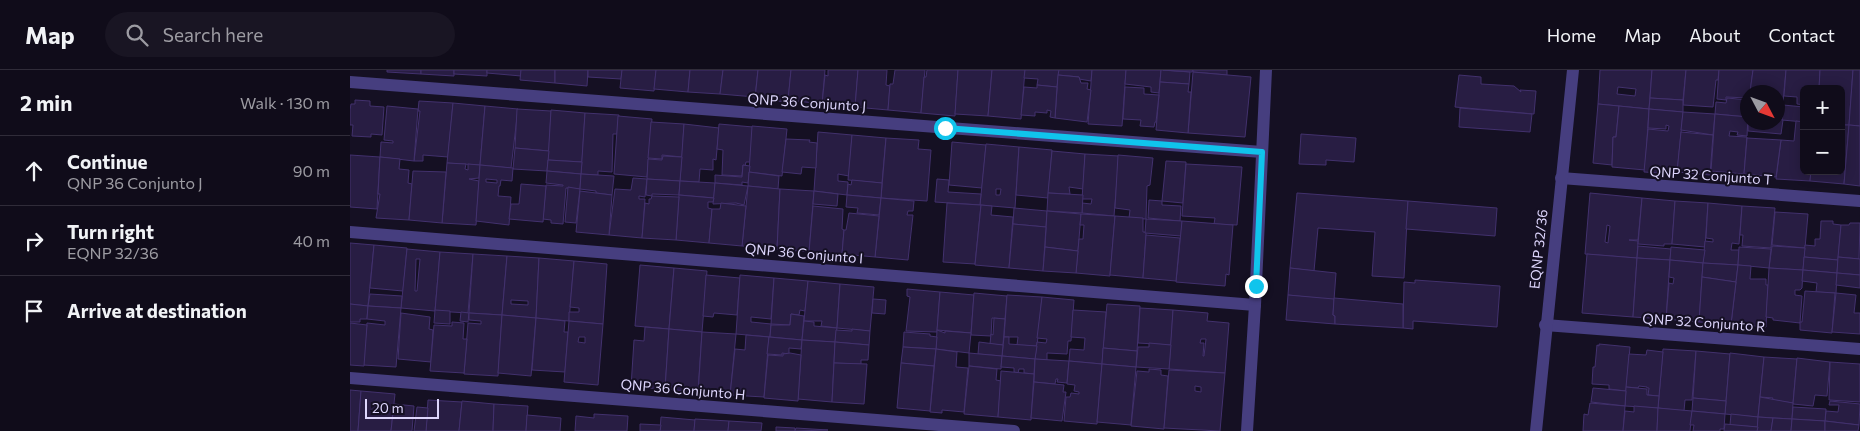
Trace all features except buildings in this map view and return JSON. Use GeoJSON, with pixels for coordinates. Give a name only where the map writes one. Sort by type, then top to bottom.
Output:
{"type":"FeatureCollection","features":[{"type":"Feature","properties":{"kind":"street"},"geometry":{"type":"LineString","coordinates":[[1247,431],[1266,70]]}},
{"type":"Feature","properties":{"kind":"street","name":"EQNP 32/36"},"geometry":{"type":"LineString","coordinates":[[1536,431],[1545,325],[1573,70]]}},
{"type":"Feature","properties":{"kind":"street","name":"QNP 36 Conjunto J"},"geometry":{"type":"LineString","coordinates":[[350,82],[1262,152]]}},
{"type":"Feature","properties":{"kind":"street","name":"QNP 32 Conjunto T"},"geometry":{"type":"LineString","coordinates":[[1561,178],[1860,201]]}},
{"type":"Feature","properties":{"kind":"street","name":"QNP 36 Conjunto I"},"geometry":{"type":"LineString","coordinates":[[350,232],[1255,305]]}},
{"type":"Feature","properties":{"kind":"street","name":"QNP 32 Conjunto R"},"geometry":{"type":"LineString","coordinates":[[1545,325],[1860,349]]}},
{"type":"Feature","properties":{"kind":"street","name":"QNP 36 Conjunto H"},"geometry":{"type":"LineString","coordinates":[[350,378],[1014,431]]}},
{"type":"Feature","properties":{"kind":"route"},"geometry":{"type":"LineString","coordinates":[[945,128],[1262,152],[1256,286]]}}]}
